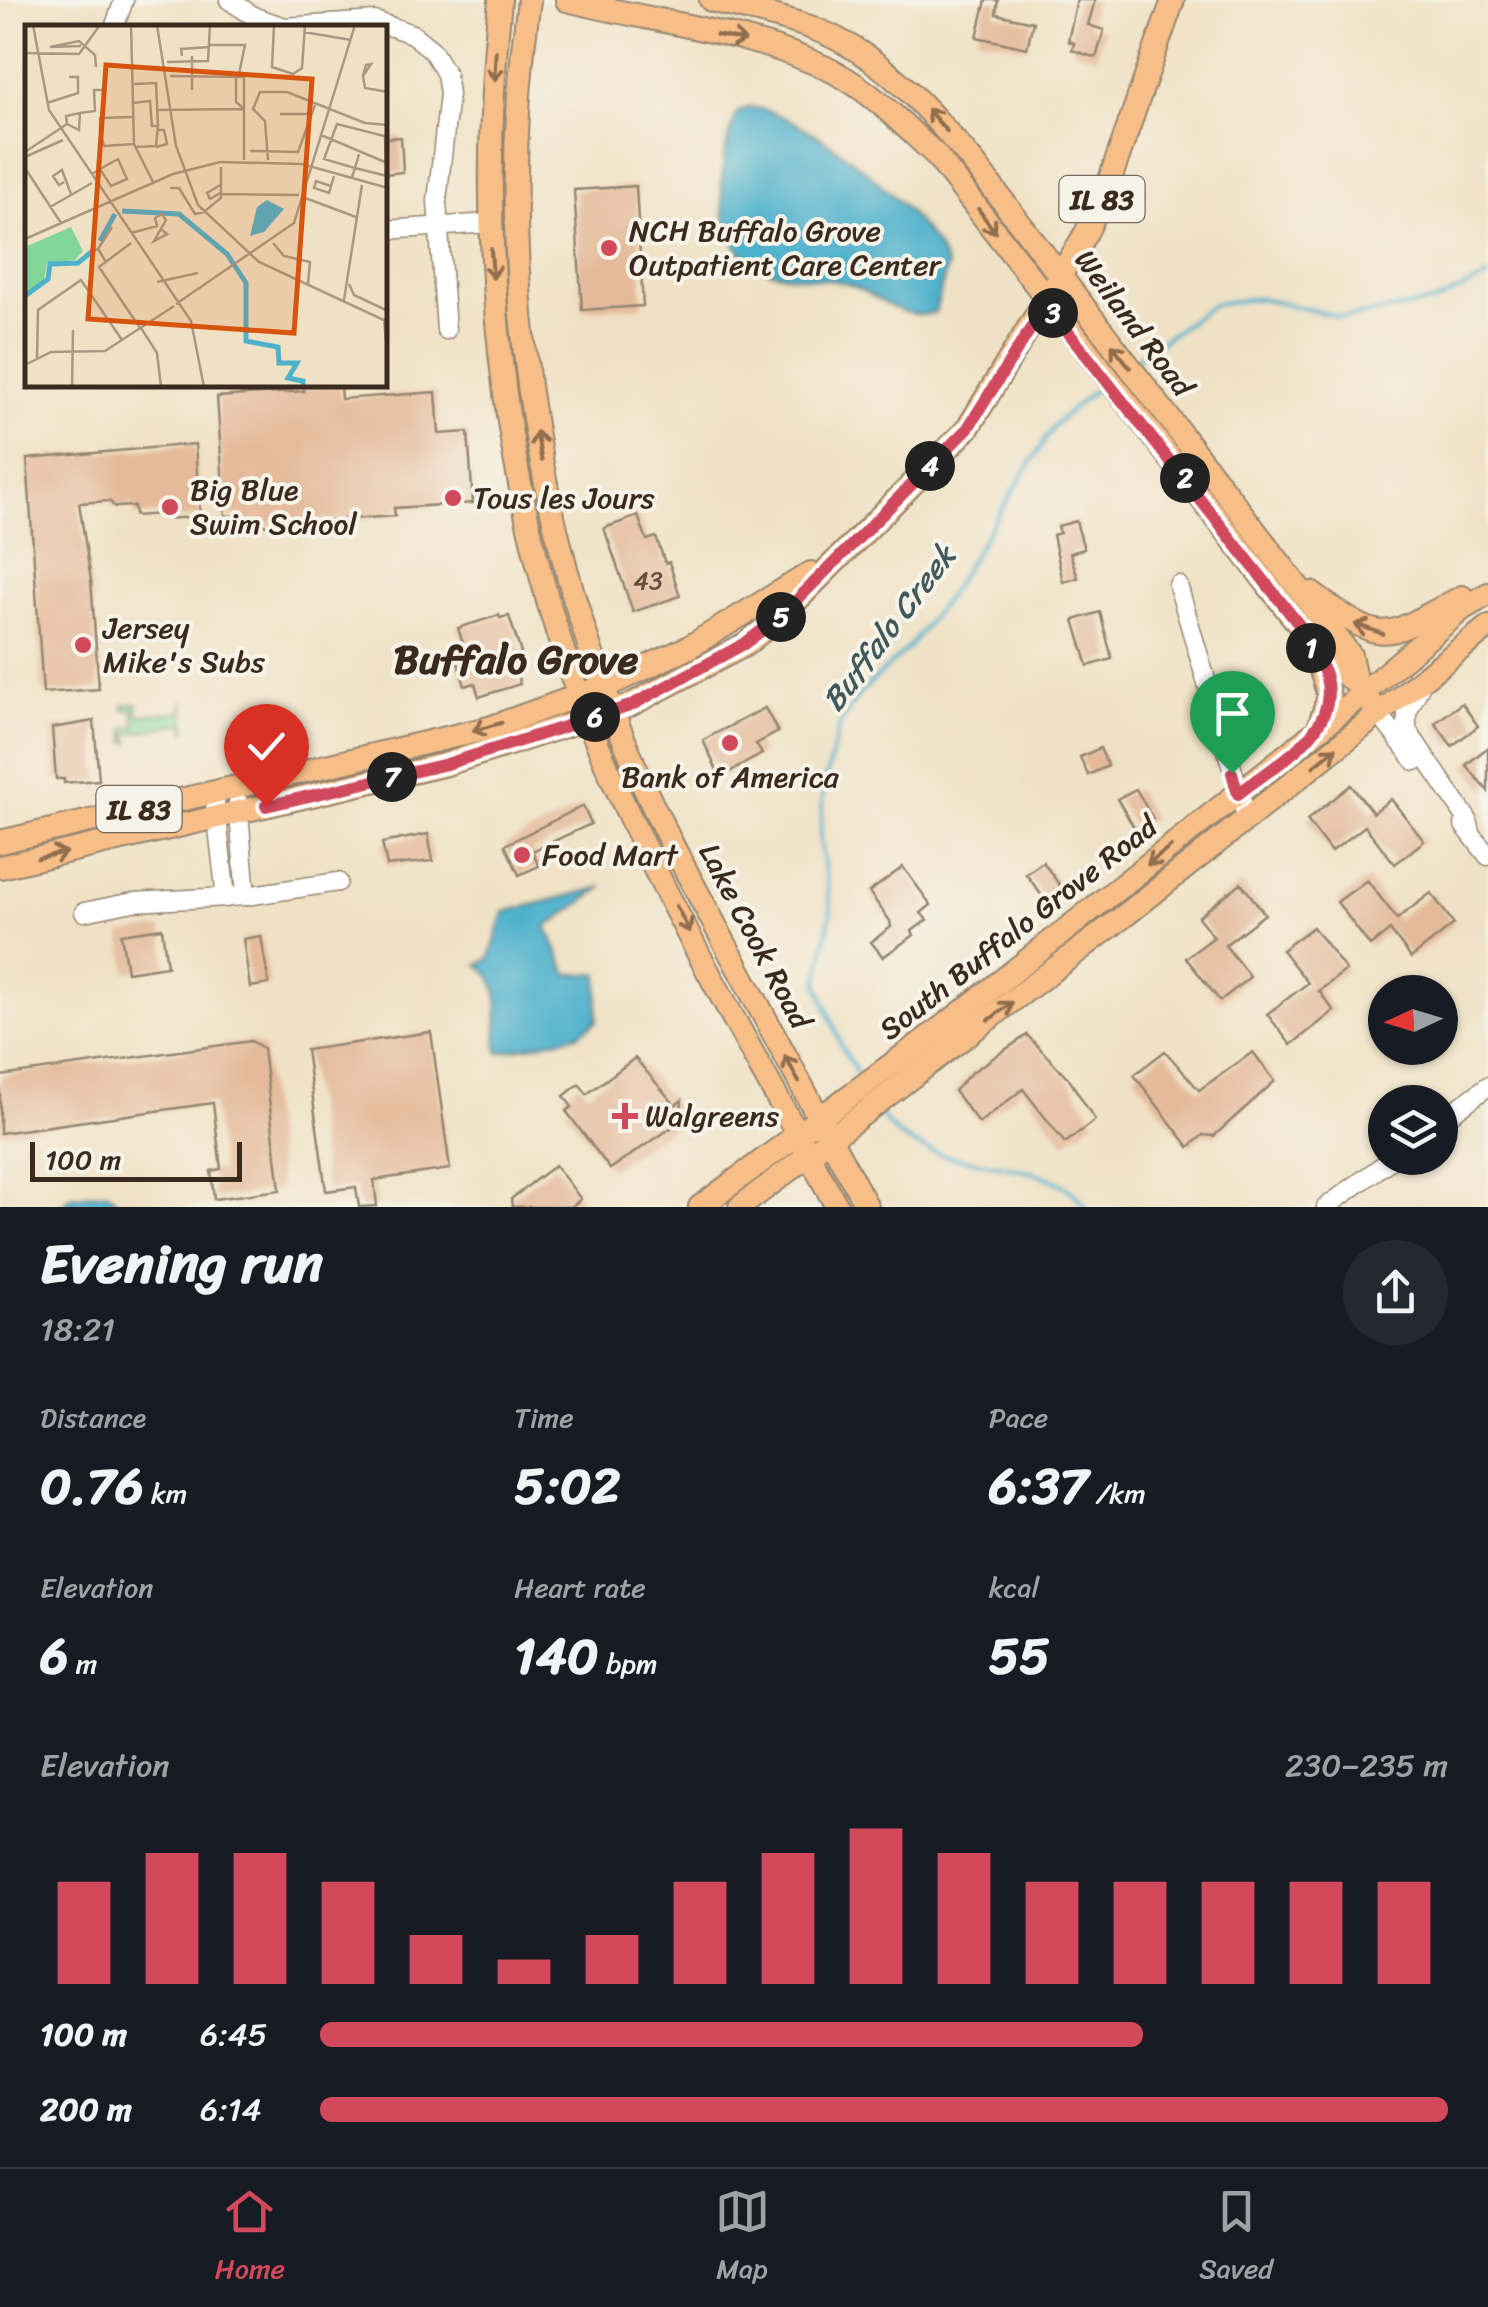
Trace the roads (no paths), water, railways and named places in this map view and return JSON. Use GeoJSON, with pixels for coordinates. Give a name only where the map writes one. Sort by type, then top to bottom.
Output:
{"type":"FeatureCollection","features":[{"type":"Feature","properties":{"kind":"main road","name":"Lake Cook Road"},"geometry":{"type":"LineString","coordinates":[[500,0],[490,223],[497,335],[533,548],[588,720],[656,868],[837,1207]]}},
{"type":"Feature","properties":{"kind":"main road","name":"Lake Cook Road"},"geometry":{"type":"LineString","coordinates":[[529,0],[516,220],[522,326],[545,484],[568,575],[613,711],[668,836],[866,1207]]}},
{"type":"Feature","properties":{"kind":"main road","name":"Weiland Road"},"geometry":{"type":"LineString","coordinates":[[568,0],[782,50],[836,73],[878,101],[935,154],[1128,410],[1334,669],[1359,688]]}},
{"type":"Feature","properties":{"kind":"main road","name":"Weiland Road"},"geometry":{"type":"LineString","coordinates":[[711,0],[815,29],[880,66],[917,97],[1062,278],[1350,656],[1359,688]]}},
{"type":"Feature","properties":{"kind":"main road","name":"IL 83"},"geometry":{"type":"LineString","coordinates":[[0,867],[447,764],[613,711],[744,644],[781,616],[968,428],[1062,278],[1106,188],[1173,0]]}},
{"type":"Feature","properties":{"kind":"main road"},"geometry":{"type":"LineString","coordinates":[[1265,545],[1311,593],[1371,632],[1390,634],[1408,630],[1488,585]]}},
{"type":"Feature","properties":{"kind":"main road","name":"IL 83"},"geometry":{"type":"LineString","coordinates":[[0,842],[489,728],[604,687],[689,646],[840,556]]}},
{"type":"Feature","properties":{"kind":"main road","name":"South Buffalo Grove Road"},"geometry":{"type":"LineString","coordinates":[[892,1078],[1318,730],[1359,688],[1462,609],[1488,594]]}},
{"type":"Feature","properties":{"kind":"main road","name":"South Buffalo Grove Road"},"geometry":{"type":"LineString","coordinates":[[740,1207],[778,1177],[804,1143],[1247,820],[1488,627]]}},
{"type":"Feature","properties":{"kind":"main road"},"geometry":{"type":"LineString","coordinates":[[1307,635],[1328,685],[1329,704],[1318,730]]}},
{"type":"Feature","properties":{"kind":"main road"},"geometry":{"type":"LineString","coordinates":[[1359,688],[1379,714]]}},
{"type":"Feature","properties":{"kind":"main road","name":"South Buffalo Grove Road"},"geometry":{"type":"LineString","coordinates":[[700,1207],[769,1155],[804,1143]]}},
{"type":"Feature","properties":{"kind":"street"},"geometry":{"type":"LineString","coordinates":[[115,25],[124,0]]}},
{"type":"Feature","properties":{"kind":"street"},"geometry":{"type":"LineString","coordinates":[[229,0],[256,17],[279,25]]}},
{"type":"Feature","properties":{"kind":"street"},"geometry":{"type":"LineString","coordinates":[[315,25],[375,21],[386,25]]}},
{"type":"Feature","properties":{"kind":"street"},"geometry":{"type":"LineString","coordinates":[[388,26],[412,34],[432,50],[446,74],[449,94],[439,158],[446,330]]}},
{"type":"Feature","properties":{"kind":"street"},"geometry":{"type":"LineString","coordinates":[[388,230],[490,223]]}},
{"type":"Feature","properties":{"kind":"street"},"geometry":{"type":"LineString","coordinates":[[1178,585],[1247,820]]}},
{"type":"Feature","properties":{"kind":"street"},"geometry":{"type":"LineString","coordinates":[[1424,678],[1410,704],[1407,730],[1468,820],[1470,834]]}},
{"type":"Feature","properties":{"kind":"street"},"geometry":{"type":"LineString","coordinates":[[1379,714],[1488,856]]}},
{"type":"Feature","properties":{"kind":"street"},"geometry":{"type":"LineString","coordinates":[[225,790],[240,814],[246,896]]}},
{"type":"Feature","properties":{"kind":"street"},"geometry":{"type":"LineString","coordinates":[[225,790],[216,818],[226,898]]}},
{"type":"Feature","properties":{"kind":"street"},"geometry":{"type":"LineString","coordinates":[[84,912],[132,902],[226,898],[338,882]]}},
{"type":"Feature","properties":{"kind":"street"},"geometry":{"type":"LineString","coordinates":[[1458,1108],[1488,1086]]}},
{"type":"Feature","properties":{"kind":"street"},"geometry":{"type":"LineString","coordinates":[[1326,1207],[1369,1175]]}},
{"type":"Feature","properties":{"kind":"water"},"geometry":{"type":"Polygon","coordinates":[[[750,107],[803,127],[833,146],[914,218],[947,266],[935,312],[901,311],[850,285],[777,273],[748,259],[726,223],[722,178],[737,113],[750,107]]]}},
{"type":"Feature","properties":{"kind":"water"},"geometry":{"type":"Polygon","coordinates":[[[603,887],[547,927],[568,974],[599,974],[597,1021],[577,1035],[499,1053],[497,995],[488,974],[478,965],[490,958],[504,912],[603,887]]]}},
{"type":"Feature","properties":{"kind":"water"},"geometry":{"type":"Polygon","coordinates":[[[106,1192],[114,1197],[116,1207],[61,1207],[70,1197],[106,1192]]]}},
{"type":"Feature","properties":{"kind":"waterway","name":"Buffalo Creek"},"geometry":{"type":"LineString","coordinates":[[1134,360],[1214,304],[1260,298],[1344,318],[1435,302],[1488,277]]}},
{"type":"Feature","properties":{"kind":"waterway","name":"Buffalo Creek"},"geometry":{"type":"LineString","coordinates":[[860,1078],[842,1048],[818,984],[831,910],[820,838],[824,784],[840,724],[859,694],[909,647],[949,594],[1055,424],[1102,383]]}},
{"type":"Feature","properties":{"kind":"waterway","name":"Buffalo Creek"},"geometry":{"type":"LineString","coordinates":[[879,1112],[898,1134],[923,1148],[1040,1175],[1066,1187],[1086,1207]]}},
{"type":"Feature","properties":{"kind":"place","name":"NCH Buffalo Grove Outpatient Care Center"},"geometry":{"type":"Point","coordinates":[609,248]}},
{"type":"Feature","properties":{"kind":"place","name":"Tous les Jours"},"geometry":{"type":"Point","coordinates":[453,498]}},
{"type":"Feature","properties":{"kind":"place","name":"Big Blue Swim School"},"geometry":{"type":"Point","coordinates":[170,507]}},
{"type":"Feature","properties":{"kind":"place","name":"Jersey Mike's Subs"},"geometry":{"type":"Point","coordinates":[83,645]}},
{"type":"Feature","properties":{"kind":"place","name":"Bank of America"},"geometry":{"type":"Point","coordinates":[730,743]}},
{"type":"Feature","properties":{"kind":"place","name":"Food Mart"},"geometry":{"type":"Point","coordinates":[522,855]}},
{"type":"Feature","properties":{"kind":"place","name":"Walgreens"},"geometry":{"type":"Point","coordinates":[625,1116]}},
{"type":"Feature","properties":{"kind":"district","name":"Buffalo Grove"},"geometry":{"type":"Point","coordinates":[516,659]}}]}
